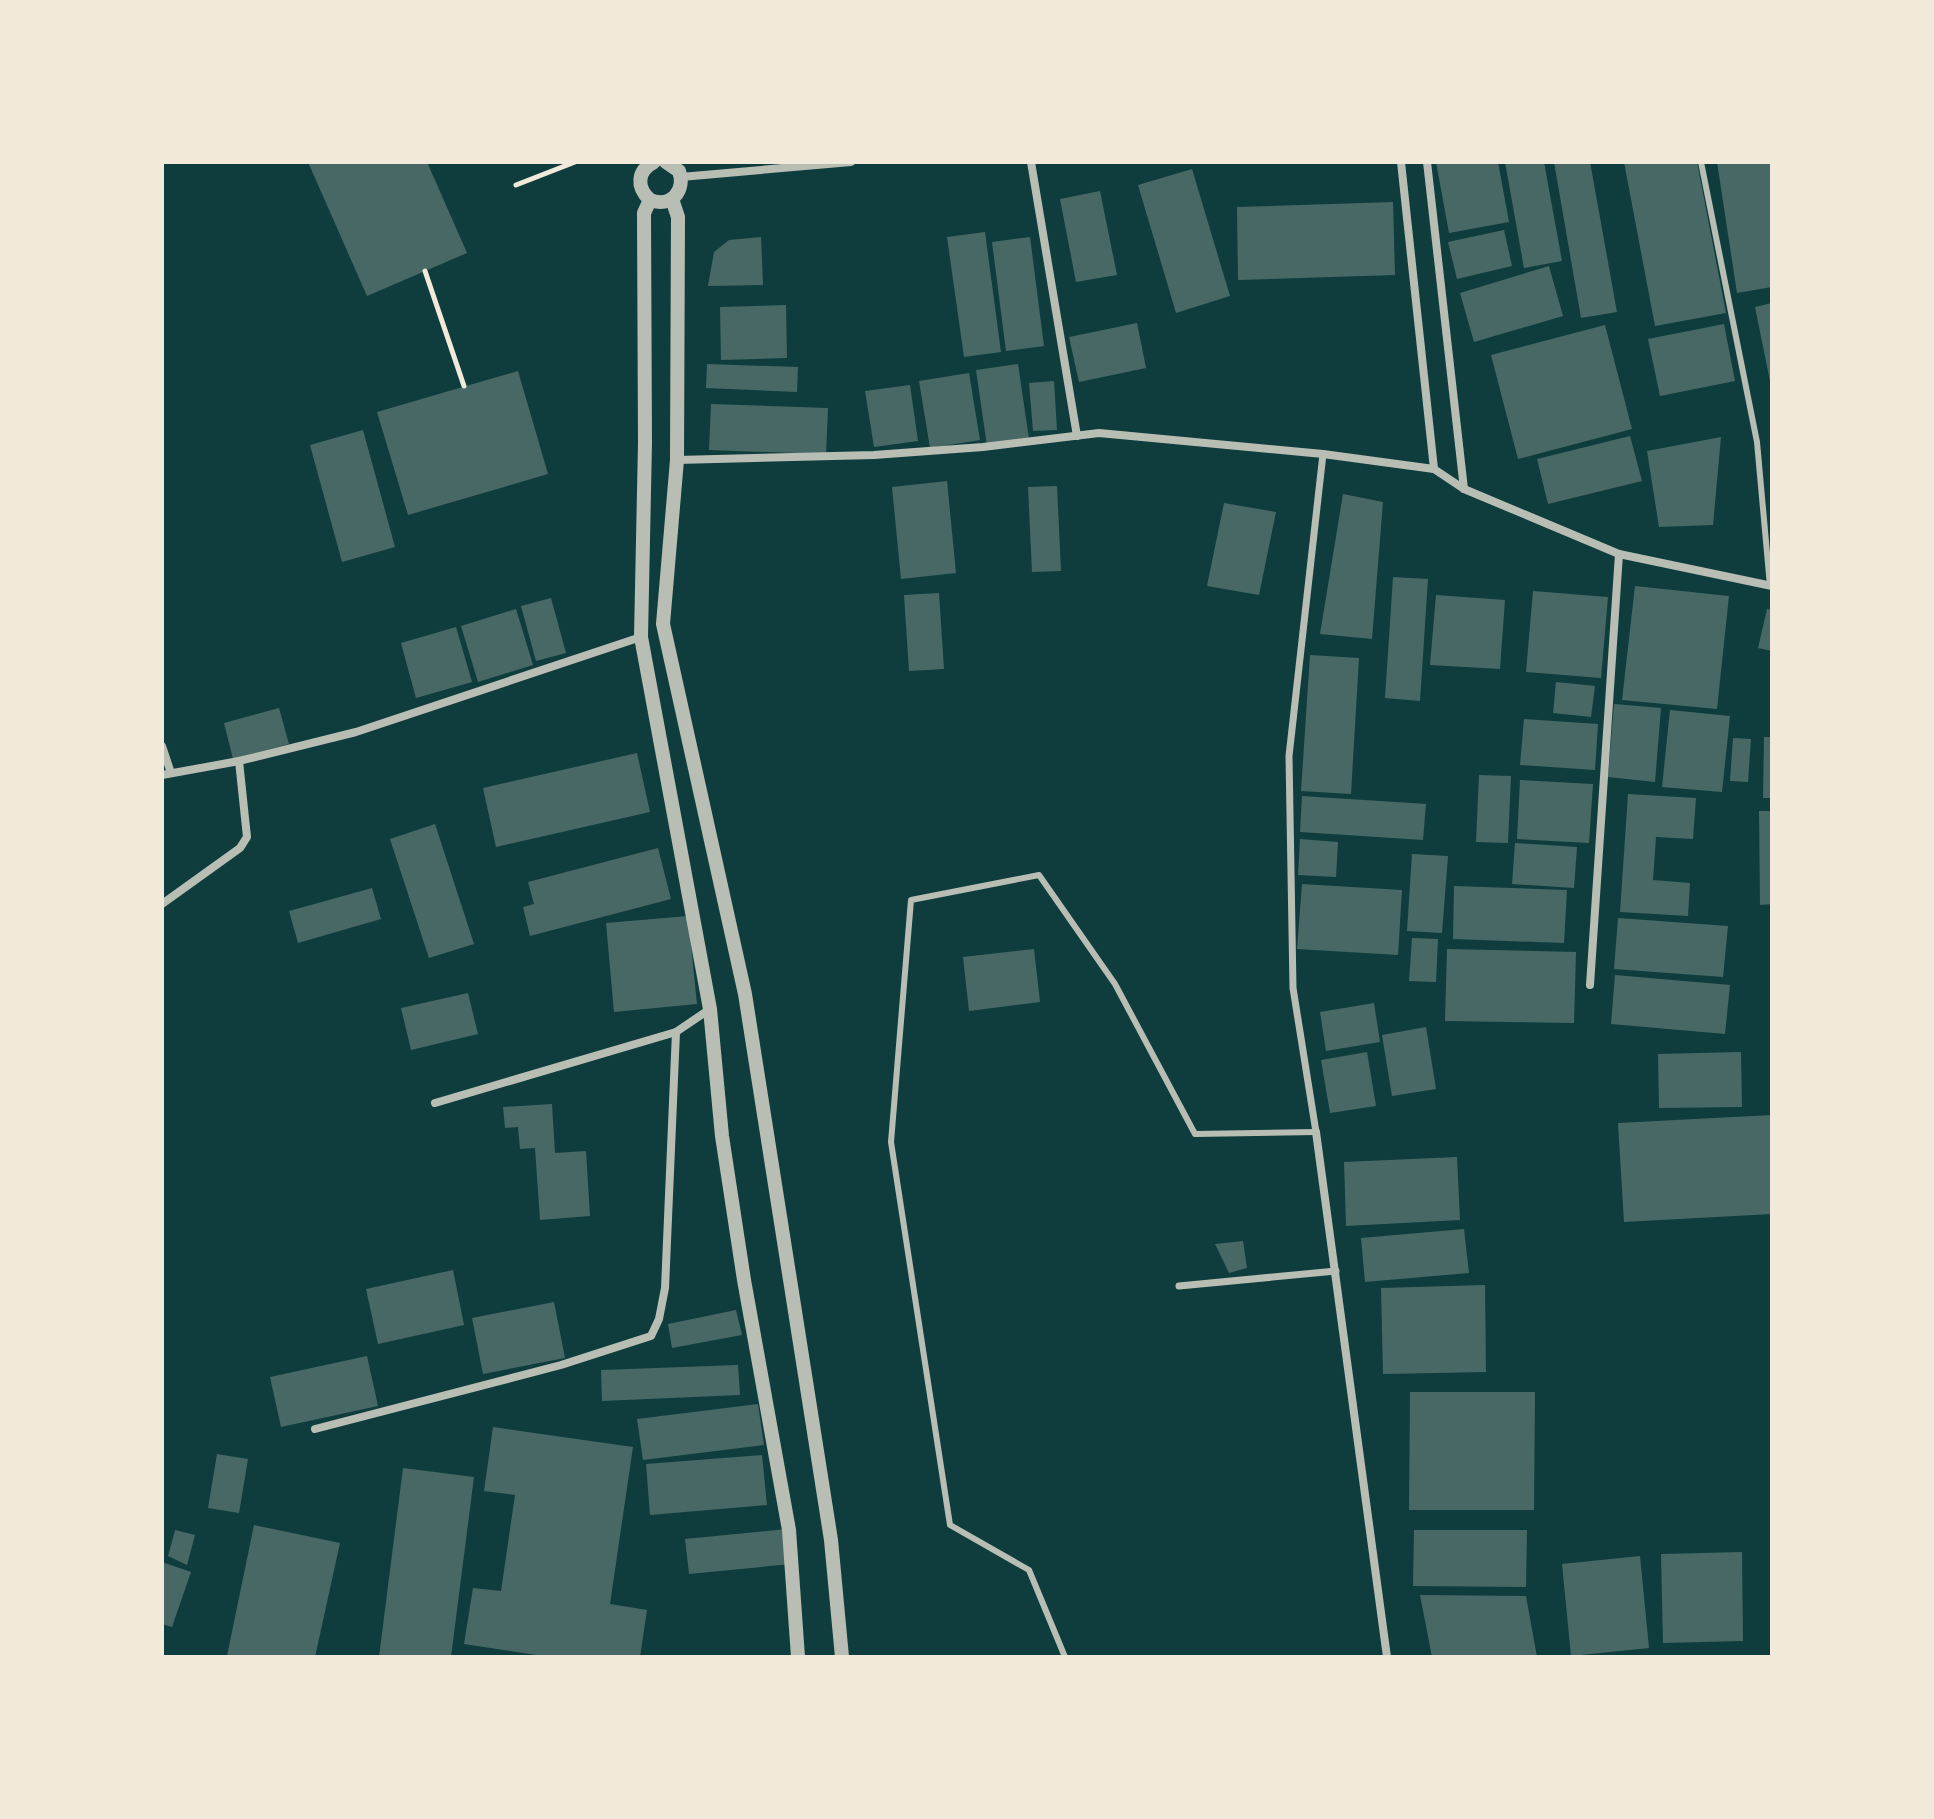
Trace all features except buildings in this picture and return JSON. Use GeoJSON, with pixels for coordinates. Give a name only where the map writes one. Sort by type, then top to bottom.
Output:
{"type":"FeatureCollection","features":[{"type":"Feature","properties":{"kind":"street"},"geometry":{"type":"LineString","coordinates":[[654,162],[643,170],[639,181],[642,193],[650,200],[663,203],[672,199],[680,188],[681,177],[675,167],[666,162]]}},
{"type":"Feature","properties":{"kind":"street"},"geometry":{"type":"LineString","coordinates":[[681,177],[851,162]]}},
{"type":"Feature","properties":{"kind":"street"},"geometry":{"type":"LineString","coordinates":[[1031,162],[1077,436]]}},
{"type":"Feature","properties":{"kind":"street"},"geometry":{"type":"LineString","coordinates":[[1401,162],[1434,469]]}},
{"type":"Feature","properties":{"kind":"street"},"geometry":{"type":"LineString","coordinates":[[1427,162],[1464,489]]}},
{"type":"Feature","properties":{"kind":"street"},"geometry":{"type":"LineString","coordinates":[[672,199],[678,217],[677,460],[663,624],[745,994],[831,1540],[842,1657]]}},
{"type":"Feature","properties":{"kind":"street"},"geometry":{"type":"LineString","coordinates":[[650,200],[644,213],[645,443],[641,637],[710,1009],[722,1136],[789,1530],[798,1657]]}},
{"type":"Feature","properties":{"kind":"street"},"geometry":{"type":"LineString","coordinates":[[677,460],[874,455],[983,447],[1099,433],[1323,454],[1434,469],[1464,489],[1619,554],[1771,586]]}},
{"type":"Feature","properties":{"kind":"street"},"geometry":{"type":"LineString","coordinates":[[1323,454],[1289,756],[1293,988],[1336,1271],[1387,1657]]}},
{"type":"Feature","properties":{"kind":"street"},"geometry":{"type":"LineString","coordinates":[[1590,985],[1619,554]]}},
{"type":"Feature","properties":{"kind":"street"},"geometry":{"type":"LineString","coordinates":[[162,746],[166,774],[239,761],[356,732],[641,637]]}},
{"type":"Feature","properties":{"kind":"street"},"geometry":{"type":"LineString","coordinates":[[162,904],[240,848],[247,837],[239,761]]}},
{"type":"Feature","properties":{"kind":"street"},"geometry":{"type":"LineString","coordinates":[[435,1103],[676,1032],[710,1009]]}},
{"type":"Feature","properties":{"kind":"street"},"geometry":{"type":"LineString","coordinates":[[315,1429],[561,1365],[651,1336],[659,1319],[665,1288],[676,1032]]}},
{"type":"Feature","properties":{"kind":"street"},"geometry":{"type":"LineString","coordinates":[[1179,1286],[1336,1271]]}},
{"type":"Feature","properties":{"kind":"lane"},"geometry":{"type":"LineString","coordinates":[[1701,162],[1757,442],[1771,586]]}},
{"type":"Feature","properties":{"kind":"lane"},"geometry":{"type":"LineString","coordinates":[[1065,1657],[1029,1570],[950,1525],[891,1142],[911,900],[1039,875],[1115,984],[1195,1134],[1316,1132]]}},
{"type":"Feature","properties":{"kind":"path"},"geometry":{"type":"LineString","coordinates":[[516,185],[575,162]]}},
{"type":"Feature","properties":{"kind":"path"},"geometry":{"type":"LineString","coordinates":[[425,271],[464,386]]}}]}
